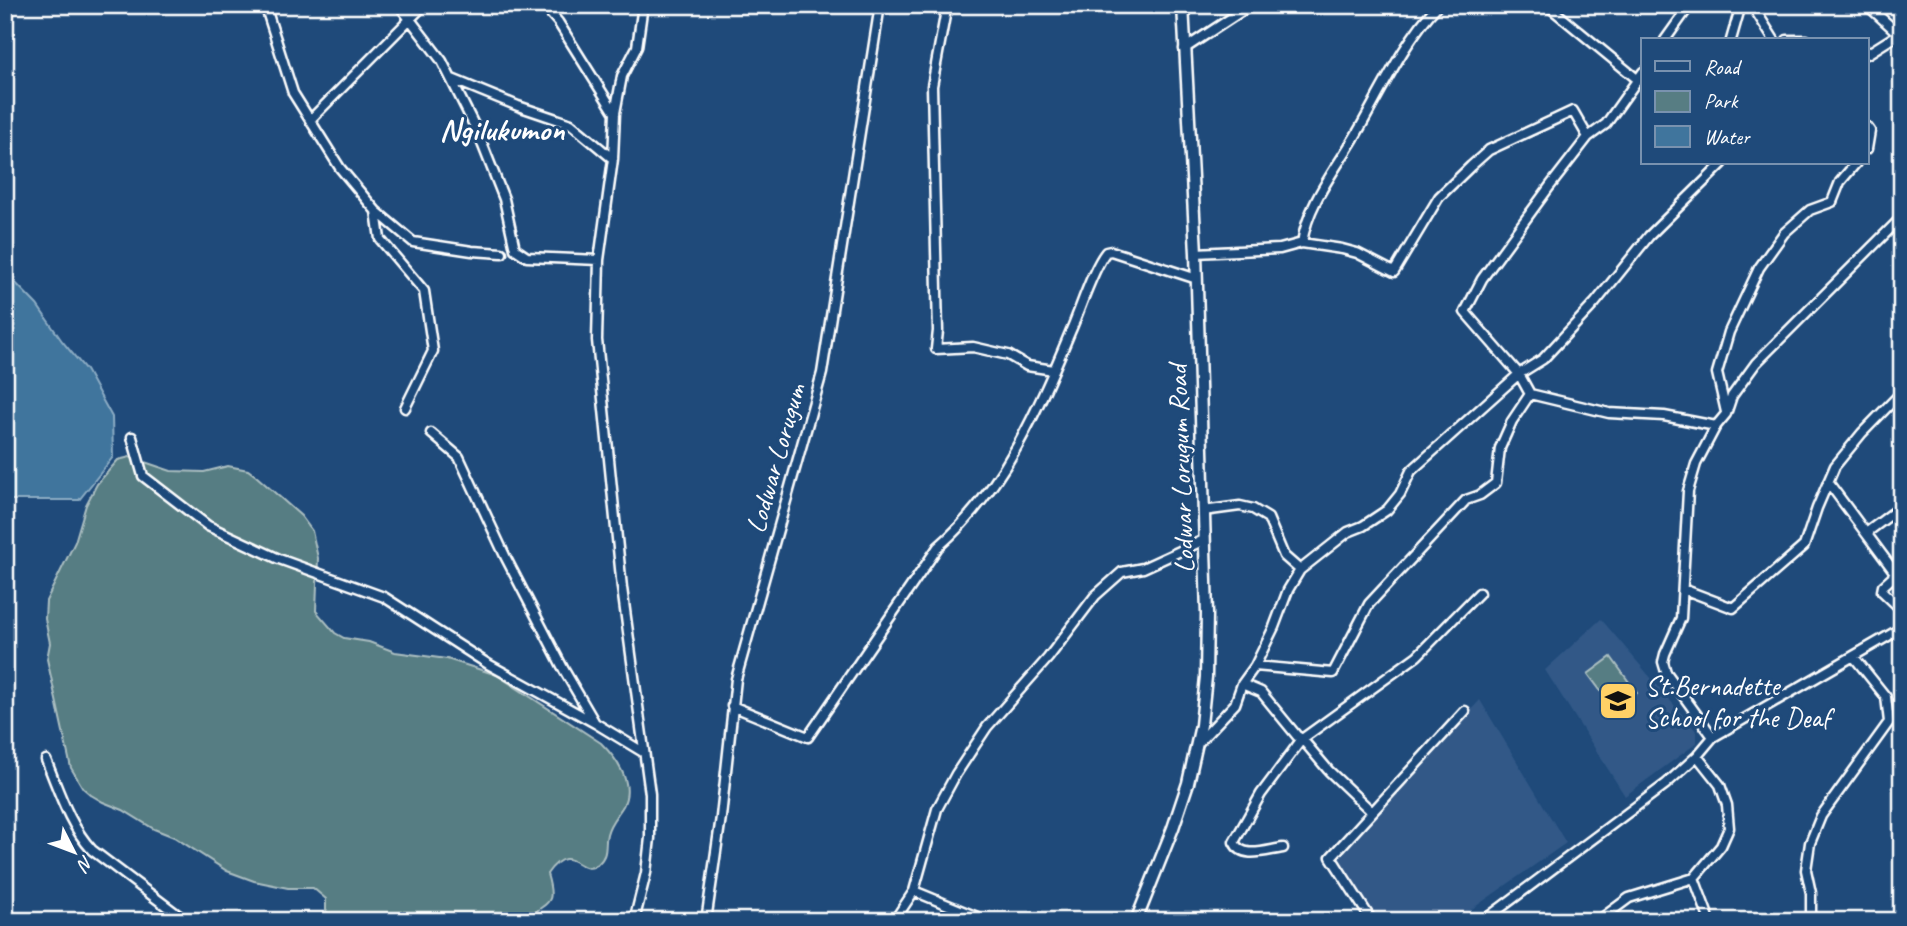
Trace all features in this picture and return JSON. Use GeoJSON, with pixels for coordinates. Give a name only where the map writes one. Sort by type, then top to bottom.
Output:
{"type":"FeatureCollection","features":[{"type":"Feature","properties":{"kind":"main road","name":"Lodwar Lorugum Road"},"geometry":{"type":"LineString","coordinates":[[1136,921],[1173,828],[1198,743],[1206,677],[1197,279],[1184,5]]}},
{"type":"Feature","properties":{"kind":"street"},"geometry":{"type":"LineString","coordinates":[[265,5],[293,93],[340,168],[376,211],[413,242],[502,253]]}},
{"type":"Feature","properties":{"kind":"street"},"geometry":{"type":"LineString","coordinates":[[400,5],[442,61],[478,133],[504,199],[515,249],[527,257],[599,260]]}},
{"type":"Feature","properties":{"kind":"street"},"geometry":{"type":"LineString","coordinates":[[310,120],[425,5]]}},
{"type":"Feature","properties":{"kind":"street"},"geometry":{"type":"LineString","coordinates":[[543,5],[558,22],[615,113]]}},
{"type":"Feature","properties":{"kind":"street"},"geometry":{"type":"LineString","coordinates":[[634,921],[646,873],[650,838],[650,794],[622,588],[597,340],[599,260],[613,159],[615,113],[622,76],[638,47],[643,5]]}},
{"type":"Feature","properties":{"kind":"street","name":"Lodwar Lorugum"},"geometry":{"type":"LineString","coordinates":[[705,921],[721,817],[732,706],[742,652],[822,373],[880,5]]}},
{"type":"Feature","properties":{"kind":"street"},"geometry":{"type":"LineString","coordinates":[[947,5],[932,86],[938,331],[936,349],[973,348],[1008,355],[1027,366],[1054,370]]}},
{"type":"Feature","properties":{"kind":"street"},"geometry":{"type":"LineString","coordinates":[[1184,49],[1251,5]]}},
{"type":"Feature","properties":{"kind":"street"},"geometry":{"type":"LineString","coordinates":[[1302,243],[1319,195],[1398,62],[1438,5]]}},
{"type":"Feature","properties":{"kind":"street"},"geometry":{"type":"LineString","coordinates":[[1547,5],[1640,76],[1606,124],[1588,137],[1482,279],[1465,312],[1519,374],[1530,394],[1609,413],[1664,416],[1716,426]]}},
{"type":"Feature","properties":{"kind":"street"},"geometry":{"type":"LineString","coordinates":[[1666,38],[1690,5]]}},
{"type":"Feature","properties":{"kind":"street"},"geometry":{"type":"LineString","coordinates":[[1732,38],[1741,5]]}},
{"type":"Feature","properties":{"kind":"street"},"geometry":{"type":"LineString","coordinates":[[1752,5],[1773,38]]}},
{"type":"Feature","properties":{"kind":"street"},"geometry":{"type":"LineString","coordinates":[[1867,5],[1900,33],[1868,53]]}},
{"type":"Feature","properties":{"kind":"street"},"geometry":{"type":"LineString","coordinates":[[450,78],[571,124],[613,159]]}},
{"type":"Feature","properties":{"kind":"street"},"geometry":{"type":"LineString","coordinates":[[1196,253],[1280,249],[1302,243],[1342,248],[1394,272],[1439,197],[1489,150],[1573,111],[1588,137]]}},
{"type":"Feature","properties":{"kind":"street"},"geometry":{"type":"LineString","coordinates":[[1198,743],[1235,704],[1242,684],[1255,666],[1288,590],[1300,570],[1348,532],[1363,526],[1387,510],[1400,494],[1411,471],[1519,374],[1543,359],[1595,303],[1649,236],[1722,164]]}},
{"type":"Feature","properties":{"kind":"street"},"geometry":{"type":"LineString","coordinates":[[1726,414],[1717,373],[1729,332],[1759,268],[1784,233],[1810,210],[1832,202],[1840,183],[1855,164]]}},
{"type":"Feature","properties":{"kind":"street"},"geometry":{"type":"LineString","coordinates":[[376,211],[380,239],[424,291],[433,351],[405,408]]}},
{"type":"Feature","properties":{"kind":"street"},"geometry":{"type":"LineString","coordinates":[[1713,737],[1666,672],[1663,662],[1681,618],[1688,491],[1696,464],[1716,426],[1726,414],[1732,396],[1756,363],[1902,217]]}},
{"type":"Feature","properties":{"kind":"street"},"geometry":{"type":"LineString","coordinates":[[732,706],[808,737],[937,547],[976,509],[996,482],[1035,416],[1107,252],[1111,251],[1197,279]]}},
{"type":"Feature","properties":{"kind":"street"},"geometry":{"type":"LineString","coordinates":[[1683,589],[1733,608],[1804,546],[1835,466],[1862,433],[1902,392]]}},
{"type":"Feature","properties":{"kind":"street"},"geometry":{"type":"LineString","coordinates":[[1255,666],[1333,673],[1369,604],[1465,500],[1480,495],[1496,483],[1500,448],[1512,421],[1530,394]]}},
{"type":"Feature","properties":{"kind":"street"},"geometry":{"type":"LineString","coordinates":[[431,433],[459,457],[506,558],[564,670],[595,723]]}},
{"type":"Feature","properties":{"kind":"street"},"geometry":{"type":"LineString","coordinates":[[132,437],[143,476],[208,526],[279,559],[384,597],[488,664],[643,752]]}},
{"type":"Feature","properties":{"kind":"street"},"geometry":{"type":"LineString","coordinates":[[1828,482],[1894,571],[1893,577],[1883,586],[1882,591],[1902,610]]}},
{"type":"Feature","properties":{"kind":"street"},"geometry":{"type":"LineString","coordinates":[[1203,511],[1240,506],[1253,509],[1268,518],[1284,556],[1300,570]]}},
{"type":"Feature","properties":{"kind":"street"},"geometry":{"type":"LineString","coordinates":[[1868,536],[1870,530],[1902,506]]}},
{"type":"Feature","properties":{"kind":"street"},"geometry":{"type":"LineString","coordinates":[[894,921],[914,891],[937,809],[987,727],[1048,658],[1095,596],[1122,572],[1143,568],[1204,540]]}},
{"type":"Feature","properties":{"kind":"street"},"geometry":{"type":"LineString","coordinates":[[1283,848],[1245,852],[1234,842],[1261,794],[1302,739],[1417,656],[1479,593]]}},
{"type":"Feature","properties":{"kind":"street"},"geometry":{"type":"LineString","coordinates":[[1483,921],[1606,830],[1697,756],[1713,737],[1902,628]]}},
{"type":"Feature","properties":{"kind":"street"},"geometry":{"type":"LineString","coordinates":[[1811,921],[1811,893],[1806,870],[1810,843],[1821,816],[1889,722],[1886,698],[1854,657]]}},
{"type":"Feature","properties":{"kind":"street"},"geometry":{"type":"LineString","coordinates":[[1242,684],[1261,692],[1329,771],[1371,811]]}},
{"type":"Feature","properties":{"kind":"street"},"geometry":{"type":"LineString","coordinates":[[1372,921],[1331,857],[1465,711]]}},
{"type":"Feature","properties":{"kind":"street"},"geometry":{"type":"LineString","coordinates":[[1598,921],[1629,898],[1694,878],[1727,836],[1730,818],[1720,785],[1697,756]]}},
{"type":"Feature","properties":{"kind":"street"},"geometry":{"type":"LineString","coordinates":[[46,760],[83,840],[92,850],[187,921]]}},
{"type":"Feature","properties":{"kind":"street"},"geometry":{"type":"LineString","coordinates":[[1694,878],[1710,921]]}},
{"type":"Feature","properties":{"kind":"street"},"geometry":{"type":"LineString","coordinates":[[914,891],[987,921]]}},
{"type":"Feature","properties":{"kind":"shaded area","name":"St.Bernadette School for the Deaf"},"geometry":{"type":"Polygon","coordinates":[[[1601,619],[1697,732],[1697,743],[1625,796],[1545,670],[1601,619]]]}},
{"type":"Feature","properties":{"kind":"shaded area"},"geometry":{"type":"Polygon","coordinates":[[[1480,700],[1566,843],[1455,921],[1376,921],[1333,857],[1480,700]]]}},
{"type":"Feature","properties":{"kind":"green space"},"geometry":{"type":"Polygon","coordinates":[[[130,457],[171,471],[204,472],[228,466],[248,470],[301,516],[312,531],[318,558],[316,611],[335,633],[395,652],[447,659],[497,675],[601,743],[618,763],[627,789],[623,806],[608,830],[605,853],[598,864],[592,868],[586,867],[569,859],[556,864],[547,874],[550,899],[527,921],[336,921],[326,911],[326,899],[313,888],[288,888],[254,881],[227,871],[174,837],[91,795],[83,788],[71,768],[47,659],[50,643],[45,619],[46,601],[75,542],[86,505],[97,484],[118,460],[130,457]]]}},
{"type":"Feature","properties":{"kind":"green space"},"geometry":{"type":"Polygon","coordinates":[[[1611,657],[1637,693],[1615,710],[1588,674],[1611,657]]]}},
{"type":"Feature","properties":{"kind":"water"},"geometry":{"type":"Polygon","coordinates":[[[5,272],[37,305],[86,370],[112,417],[113,457],[79,500],[5,500],[5,272]]]}},
{"type":"Feature","properties":{"kind":"place","name":"St.Bernadette School for the Deaf"},"geometry":{"type":"Point","coordinates":[1618,701]}},
{"type":"Feature","properties":{"kind":"district","name":"Ngilukumon"},"geometry":{"type":"Point","coordinates":[502,129]}}]}
